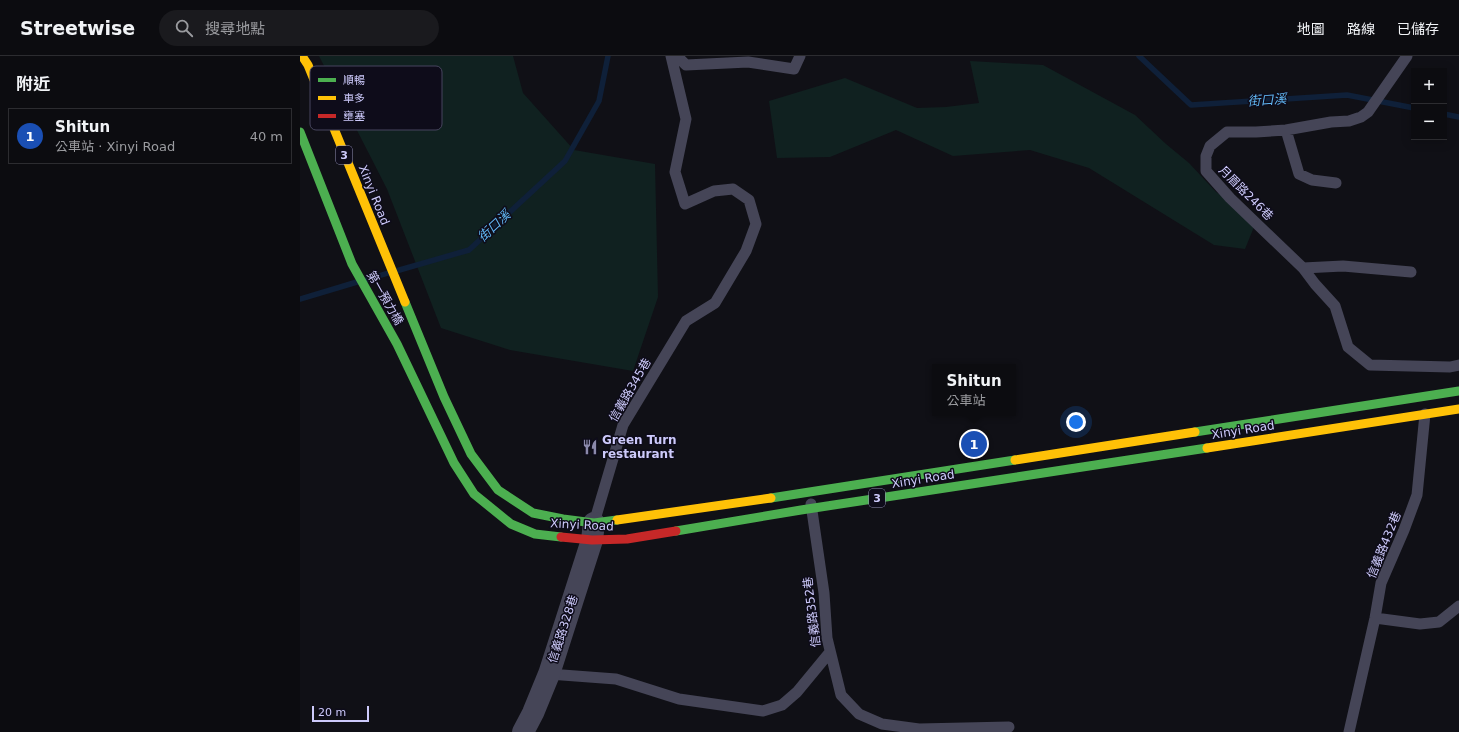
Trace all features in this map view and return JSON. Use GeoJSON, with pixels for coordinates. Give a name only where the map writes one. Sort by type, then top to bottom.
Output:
{"type":"FeatureCollection","features":[{"type":"Feature","properties":{"kind":"main road","name":"Xinyi Road"},"geometry":{"type":"LineString","coordinates":[[302,56],[310,71]]}},
{"type":"Feature","properties":{"kind":"main road","name":"Xinyi Road"},"geometry":{"type":"LineString","coordinates":[[334,130],[385,255]]}},
{"type":"Feature","properties":{"kind":"main road","name":"第一預力橋"},"geometry":{"type":"LineString","coordinates":[[300,132],[352,264],[397,344]]}},
{"type":"Feature","properties":{"kind":"main road","name":"第一預力橋"},"geometry":{"type":"LineString","coordinates":[[385,255],[419,339]]}},
{"type":"Feature","properties":{"kind":"main road","name":"Xinyi Road"},"geometry":{"type":"LineString","coordinates":[[419,339],[471,454],[498,490],[533,513],[563,519],[592,531],[627,539],[811,508],[1459,409]]}},
{"type":"Feature","properties":{"kind":"main road","name":"Xinyi Road"},"geometry":{"type":"LineString","coordinates":[[397,344],[454,463],[474,494],[511,524],[534,534],[592,531],[810,492],[1459,391]]}},
{"type":"Feature","properties":{"kind":"street","name":"信義路328巷"},"geometry":{"type":"LineString","coordinates":[[523,732],[533,713],[549,674],[592,531]]}},
{"type":"Feature","properties":{"kind":"lane","name":"信義路345巷"},"geometry":{"type":"LineString","coordinates":[[592,531],[623,425],[686,321],[715,303],[746,252],[756,224],[749,200],[733,189],[714,191],[685,204],[674,172],[686,119],[671,56]]}},
{"type":"Feature","properties":{"kind":"lane"},"geometry":{"type":"LineString","coordinates":[[677,56],[686,65],[748,62],[794,69],[800,56]]}},
{"type":"Feature","properties":{"kind":"lane","name":"月眉路246巷"},"geometry":{"type":"LineString","coordinates":[[1407,56],[1368,112],[1361,117],[1349,121],[1331,122],[1286,130],[1227,132],[1210,146],[1206,156],[1206,171],[1230,198],[1304,268],[1315,284],[1335,306],[1348,347],[1370,365],[1459,366]]}},
{"type":"Feature","properties":{"kind":"lane"},"geometry":{"type":"LineString","coordinates":[[1286,130],[1299,174],[1312,180],[1336,183]]}},
{"type":"Feature","properties":{"kind":"lane"},"geometry":{"type":"LineString","coordinates":[[1304,268],[1343,266],[1411,272]]}},
{"type":"Feature","properties":{"kind":"lane","name":"信義路432巷"},"geometry":{"type":"LineString","coordinates":[[1349,732],[1375,618],[1381,583],[1404,530],[1417,495],[1425,414]]}},
{"type":"Feature","properties":{"kind":"lane","name":"信義路352巷"},"geometry":{"type":"LineString","coordinates":[[810,492],[811,508],[824,593],[827,638],[841,694],[859,714],[882,724],[918,729],[1009,727]]}},
{"type":"Feature","properties":{"kind":"lane"},"geometry":{"type":"LineString","coordinates":[[1375,618],[1420,624],[1439,622],[1459,606]]}},
{"type":"Feature","properties":{"kind":"lane"},"geometry":{"type":"LineString","coordinates":[[549,674],[616,679],[679,700],[762,711],[782,705],[797,692],[830,652]]}},
{"type":"Feature","properties":{"kind":"shaded area"},"geometry":{"type":"Polygon","coordinates":[[[319,56],[513,56],[523,93],[574,150],[655,164],[658,297],[633,371],[510,350],[441,328],[387,189],[357,130],[442,130],[442,66],[324,66],[319,56]]]}},
{"type":"Feature","properties":{"kind":"shaded area"},"geometry":{"type":"Polygon","coordinates":[[[970,61],[1043,65],[1135,115],[1189,163],[1216,192],[1241,209],[1254,227],[1245,249],[1214,245],[1089,168],[1030,150],[953,156],[896,130],[830,157],[777,158],[769,101],[845,78],[917,108],[946,107],[979,103],[970,61]]]}},
{"type":"Feature","properties":{"kind":"waterway","name":"街口溪"},"geometry":{"type":"LineString","coordinates":[[396,271],[469,250],[565,161],[599,101],[608,56]]}},
{"type":"Feature","properties":{"kind":"waterway","name":"街口溪"},"geometry":{"type":"LineString","coordinates":[[1139,56],[1191,105],[1347,95],[1411,107]]}},
{"type":"Feature","properties":{"kind":"waterway","name":"街口溪"},"geometry":{"type":"LineString","coordinates":[[1447,115],[1459,117]]}},
{"type":"Feature","properties":{"kind":"waterway","name":"街口溪"},"geometry":{"type":"LineString","coordinates":[[366,280],[388,273]]}},
{"type":"Feature","properties":{"kind":"waterway","name":"街口溪"},"geometry":{"type":"LineString","coordinates":[[300,299],[357,282]]}},
{"type":"Feature","properties":{"kind":"traffic: fast"},"geometry":{"type":"LineString","coordinates":[[300,132],[352,264],[397,344],[454,463],[474,494],[511,524],[535,534],[561,537]]}},
{"type":"Feature","properties":{"kind":"traffic: fast"},"geometry":{"type":"LineString","coordinates":[[405,302],[444,397],[471,454],[498,490],[533,513],[594,523],[617,520]]}},
{"type":"Feature","properties":{"kind":"traffic: fast"},"geometry":{"type":"LineString","coordinates":[[1195,432],[1459,391]]}},
{"type":"Feature","properties":{"kind":"traffic: fast"},"geometry":{"type":"LineString","coordinates":[[676,531],[801,510],[1207,448]]}},
{"type":"Feature","properties":{"kind":"traffic: fast"},"geometry":{"type":"LineString","coordinates":[[771,498],[1015,460]]}},
{"type":"Feature","properties":{"kind":"traffic: slow"},"geometry":{"type":"LineString","coordinates":[[302,56],[310,70]]}},
{"type":"Feature","properties":{"kind":"traffic: slow"},"geometry":{"type":"LineString","coordinates":[[335,130],[405,302]]}},
{"type":"Feature","properties":{"kind":"traffic: slow"},"geometry":{"type":"LineString","coordinates":[[1207,448],[1459,409]]}},
{"type":"Feature","properties":{"kind":"traffic: slow"},"geometry":{"type":"LineString","coordinates":[[1015,460],[1195,432]]}},
{"type":"Feature","properties":{"kind":"traffic: slow"},"geometry":{"type":"LineString","coordinates":[[617,520],[771,498]]}},
{"type":"Feature","properties":{"kind":"traffic: jam"},"geometry":{"type":"LineString","coordinates":[[561,537],[592,540],[627,539],[676,531]]}},
{"type":"Feature","properties":{"kind":"place","name":"Shitun"},"geometry":{"type":"Point","coordinates":[974,444]}},
{"type":"Feature","properties":{"kind":"place","name":"Green Turn restaurant"},"geometry":{"type":"Point","coordinates":[590,447]}}]}
